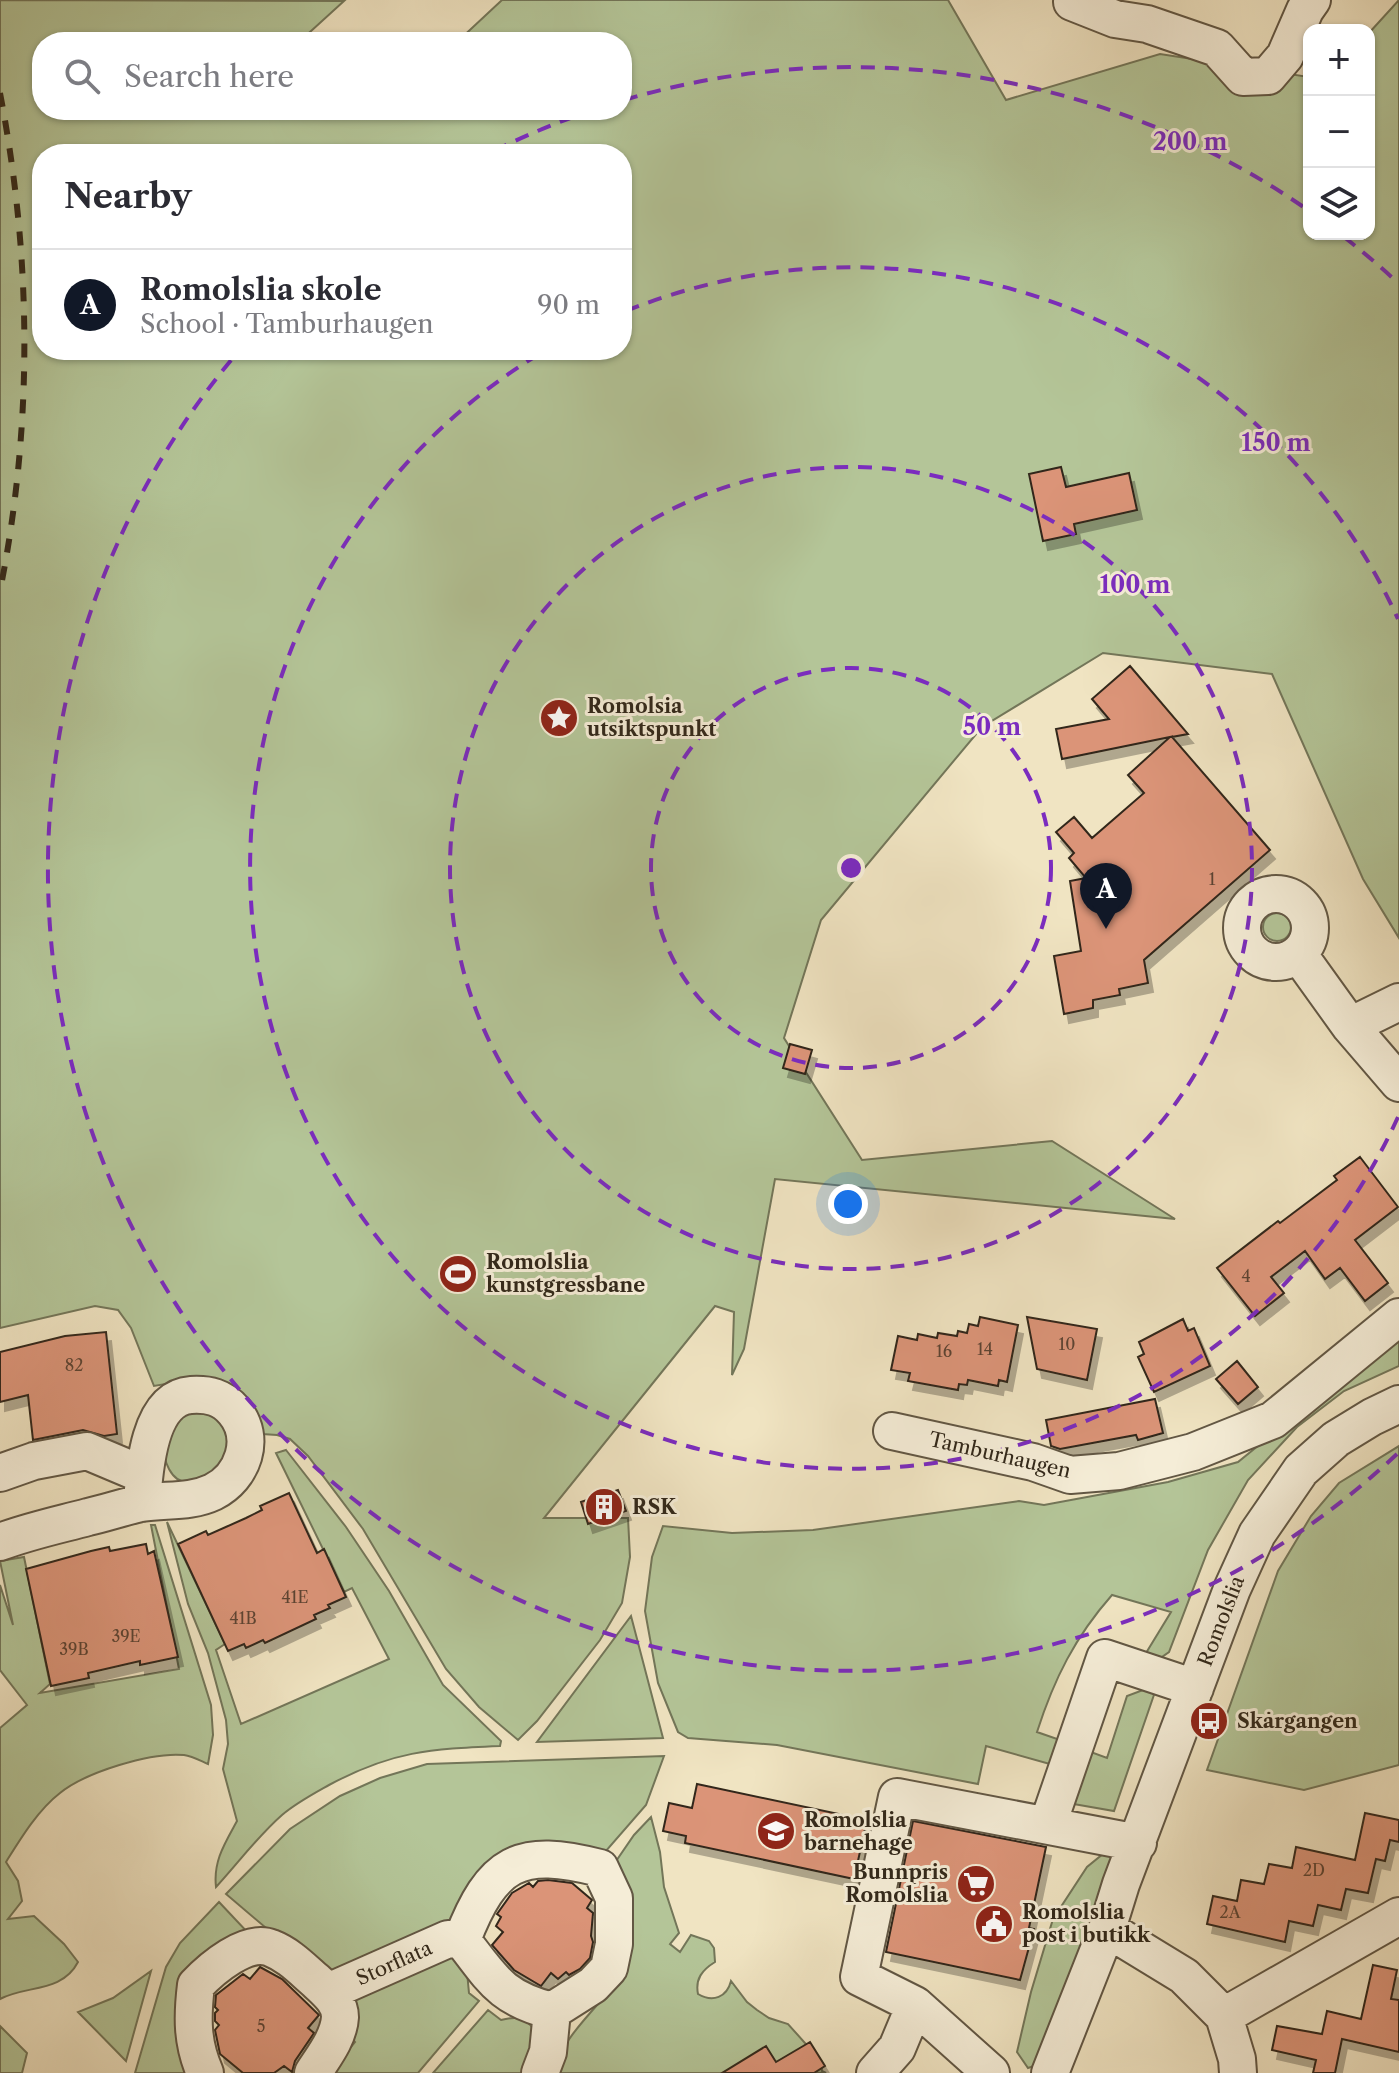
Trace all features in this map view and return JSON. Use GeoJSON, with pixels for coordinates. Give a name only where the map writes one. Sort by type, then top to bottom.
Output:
{"type":"FeatureCollection","features":[{"type":"Feature","properties":{"kind":"street"},"geometry":{"type":"LineString","coordinates":[[1072,2],[1115,19],[1147,24],[1217,48],[1243,77],[1268,76],[1285,56],[1312,0]]}},
{"type":"Feature","properties":{"kind":"street"},"geometry":{"type":"LineString","coordinates":[[1299,955],[1350,1026],[1399,1083]]}},
{"type":"Feature","properties":{"kind":"street"},"geometry":{"type":"LineString","coordinates":[[1350,1026],[1399,1002]]}},
{"type":"Feature","properties":{"kind":"street","name":"Tamburhaugen"},"geometry":{"type":"LineString","coordinates":[[892,1431],[1033,1462],[1070,1475],[1119,1471],[1193,1452],[1273,1420],[1399,1317]]}},
{"type":"Feature","properties":{"kind":"street","name":"Romolslia"},"geometry":{"type":"LineString","coordinates":[[1050,2073],[1107,1929],[1232,1589],[1257,1534],[1301,1470],[1336,1439],[1399,1404]]}},
{"type":"Feature","properties":{"kind":"street"},"geometry":{"type":"LineString","coordinates":[[0,1473],[34,1461],[87,1451],[143,1489],[0,1542]]}},
{"type":"Feature","properties":{"kind":"street"},"geometry":{"type":"LineString","coordinates":[[1048,1824],[1105,1658],[1195,1688]]}},
{"type":"Feature","properties":{"kind":"street"},"geometry":{"type":"LineString","coordinates":[[991,2073],[915,2005],[859,1977],[897,1797],[1138,1843]]}},
{"type":"Feature","properties":{"kind":"street"},"geometry":{"type":"LineString","coordinates":[[544,1857],[568,1859],[600,1868],[614,1898],[614,1944],[609,1968],[593,1985],[552,2011],[522,2004],[497,1985],[462,1940],[487,1887],[521,1862],[544,1857]]}},
{"type":"Feature","properties":{"kind":"street"},"geometry":{"type":"LineString","coordinates":[[1224,2016],[1399,1916]]}},
{"type":"Feature","properties":{"kind":"street"},"geometry":{"type":"LineString","coordinates":[[1107,1929],[1184,1976],[1224,2016],[1238,2073]]}},
{"type":"Feature","properties":{"kind":"street","name":"Storflata"},"geometry":{"type":"LineString","coordinates":[[313,2073],[333,2041],[340,2016],[336,2002],[328,1992],[448,1939],[462,1940]]}},
{"type":"Feature","properties":{"kind":"street"},"geometry":{"type":"LineString","coordinates":[[205,2073],[196,2052],[193,2031],[196,1985],[225,1959],[242,1950],[268,1946],[290,1958],[328,1992]]}},
{"type":"Feature","properties":{"kind":"street"},"geometry":{"type":"LineString","coordinates":[[886,2060],[915,2005]]}},
{"type":"Feature","properties":{"kind":"street"},"geometry":{"type":"LineString","coordinates":[[540,2073],[548,2052],[552,2011]]}},
{"type":"Feature","properties":{"kind":"green space"},"geometry":{"type":"Polygon","coordinates":[[[0,0],[344,1],[310,32],[32,32],[32,120],[632,120],[632,32],[468,32],[502,0],[948,0],[1006,100],[1160,54],[1303,76],[1303,240],[1375,240],[1375,26],[1399,0],[1399,938],[1363,879],[1272,674],[1103,653],[982,727],[821,920],[784,1038],[862,1160],[1052,1141],[1175,1219],[775,1179],[744,1349],[732,1375],[734,1312],[715,1306],[544,1518],[628,1518],[630,1557],[622,1603],[600,1640],[537,1721],[518,1740],[479,1707],[446,1669],[363,1529],[308,1456],[290,1439],[262,1434],[195,1379],[154,1386],[131,1328],[118,1310],[95,1306],[0,1328],[0,0]]]}},
{"type":"Feature","properties":{"kind":"green space"},"geometry":{"type":"Polygon","coordinates":[[[1277,913],[1287,917],[1291,927],[1287,937],[1277,941],[1267,937],[1263,927],[1267,917],[1277,913]]]}},
{"type":"Feature","properties":{"kind":"green space"},"geometry":{"type":"Polygon","coordinates":[[[1399,1332],[1399,1366],[1344,1391],[1297,1427],[1248,1480],[1208,1550],[1169,1652],[1156,1661],[1146,1653],[1171,1612],[1112,1595],[1099,1611],[1067,1659],[1037,1732],[1066,1742],[1057,1766],[986,1746],[978,1784],[777,1745],[688,1738],[678,1732],[658,1683],[645,1611],[652,1557],[663,1526],[732,1533],[813,1530],[1019,1501],[1044,1505],[1168,1482],[1238,1462],[1399,1332]]]}},
{"type":"Feature","properties":{"kind":"green space"},"geometry":{"type":"Polygon","coordinates":[[[199,1411],[211,1414],[229,1431],[226,1467],[200,1480],[187,1482],[179,1480],[169,1469],[161,1438],[175,1417],[199,1411]]]}},
{"type":"Feature","properties":{"kind":"green space"},"geometry":{"type":"Polygon","coordinates":[[[1399,1446],[1399,1765],[1304,1790],[1207,1770],[1278,1571],[1311,1516],[1339,1483],[1399,1446]]]}},
{"type":"Feature","properties":{"kind":"green space"},"geometry":{"type":"Polygon","coordinates":[[[286,1450],[346,1527],[389,1591],[443,1685],[501,1741],[500,1746],[432,1751],[392,1759],[329,1785],[282,1815],[216,1887],[218,1860],[237,1821],[223,1769],[228,1744],[226,1720],[208,1653],[188,1604],[167,1522],[225,1644],[216,1650],[241,1724],[389,1659],[352,1588],[344,1592],[276,1453],[286,1450]]]}},
{"type":"Feature","properties":{"kind":"green space"},"geometry":{"type":"Polygon","coordinates":[[[151,1525],[155,1525],[211,1705],[213,1735],[208,1764],[184,1755],[137,1760],[71,1785],[44,1808],[6,1862],[18,1881],[22,1901],[8,1919],[34,1916],[78,1962],[71,1972],[53,1984],[0,1999],[0,1728],[27,1705],[0,1670],[0,1585],[13,1625],[0,1561],[24,1557],[50,1684],[40,1693],[179,1669],[151,1525]]]}},
{"type":"Feature","properties":{"kind":"green space"},"geometry":{"type":"Polygon","coordinates":[[[631,1616],[663,1738],[537,1742],[631,1616]]]}},
{"type":"Feature","properties":{"kind":"green space"},"geometry":{"type":"Polygon","coordinates":[[[1156,1689],[1114,1811],[1062,1802],[1080,1748],[1107,1758],[1127,1696],[1156,1689]]]}},
{"type":"Feature","properties":{"kind":"green space"},"geometry":{"type":"Polygon","coordinates":[[[664,1756],[646,1805],[599,1859],[528,1851],[450,1956],[467,1972],[469,1993],[479,2001],[418,2073],[330,2073],[355,2042],[344,2029],[332,1984],[226,1894],[290,1829],[340,1796],[380,1778],[427,1764],[664,1756]]]}},
{"type":"Feature","properties":{"kind":"green space"},"geometry":{"type":"Polygon","coordinates":[[[651,1817],[660,1852],[664,1887],[679,1933],[670,1944],[680,1952],[691,1935],[709,1941],[714,1948],[715,1962],[700,1975],[698,1994],[709,1998],[719,1997],[731,1981],[757,2010],[788,2024],[821,2061],[822,2071],[826,2073],[560,2073],[552,2069],[574,2033],[618,1981],[612,1867],[651,1817]]]}},
{"type":"Feature","properties":{"kind":"green space"},"geometry":{"type":"Polygon","coordinates":[[[1114,1845],[1120,1848],[1037,2065],[1028,2068],[1017,2052],[1053,1919],[1087,1867],[1114,1845]]]}},
{"type":"Feature","properties":{"kind":"green space"},"geometry":{"type":"Polygon","coordinates":[[[219,1902],[252,1937],[223,1948],[194,2073],[135,2073],[166,1967],[180,1943],[219,1902]]]}},
{"type":"Feature","properties":{"kind":"green space"},"geometry":{"type":"Polygon","coordinates":[[[151,1971],[126,2061],[78,2012],[113,1998],[151,1971]]]}},
{"type":"Feature","properties":{"kind":"green space"},"geometry":{"type":"Polygon","coordinates":[[[488,2010],[501,2020],[524,2020],[535,2030],[531,2073],[433,2073],[488,2010]]]}},
{"type":"Feature","properties":{"kind":"green space"},"geometry":{"type":"Polygon","coordinates":[[[0,2026],[27,2053],[22,2073],[0,2073],[0,2026]]]}},
{"type":"Feature","properties":{"kind":"building"},"geometry":{"type":"Polygon","coordinates":[[[1061,467],[1066,487],[1129,473],[1137,510],[1074,524],[1076,534],[1043,541],[1029,474],[1061,467]]]}},
{"type":"Feature","properties":{"kind":"building"},"geometry":{"type":"Polygon","coordinates":[[[1130,666],[1188,734],[1172,737],[1270,850],[1144,960],[1148,983],[1119,989],[1120,995],[1093,1000],[1093,1008],[1064,1014],[1054,956],[1081,951],[1070,881],[1086,878],[1069,858],[1074,853],[1056,832],[1074,817],[1092,838],[1144,793],[1128,775],[1170,737],[1062,759],[1056,729],[1109,719],[1092,699],[1130,666]]]}},
{"type":"Feature","properties":{"kind":"building"},"geometry":{"type":"Polygon","coordinates":[[[790,1044],[812,1050],[805,1074],[783,1068],[790,1044]]]}},
{"type":"Feature","properties":{"kind":"building"},"geometry":{"type":"Polygon","coordinates":[[[1360,1157],[1398,1207],[1355,1240],[1388,1283],[1365,1301],[1340,1268],[1325,1279],[1305,1251],[1271,1277],[1284,1293],[1255,1316],[1217,1268],[1337,1180],[1334,1176],[1360,1157]]]}},
{"type":"Feature","properties":{"kind":"building"},"geometry":{"type":"Polygon","coordinates":[[[980,1317],[1018,1325],[1007,1382],[999,1380],[998,1386],[968,1380],[967,1385],[959,1384],[958,1390],[908,1381],[910,1373],[891,1370],[898,1336],[917,1340],[918,1334],[937,1338],[938,1333],[957,1336],[958,1331],[967,1333],[969,1324],[978,1326],[980,1317]]]}},
{"type":"Feature","properties":{"kind":"building"},"geometry":{"type":"Polygon","coordinates":[[[1027,1317],[1097,1329],[1087,1380],[1037,1369],[1027,1317]]]}},
{"type":"Feature","properties":{"kind":"building"},"geometry":{"type":"Polygon","coordinates":[[[1183,1319],[1188,1331],[1194,1328],[1210,1366],[1154,1392],[1138,1357],[1144,1354],[1139,1342],[1183,1319]]]}},
{"type":"Feature","properties":{"kind":"building"},"geometry":{"type":"Polygon","coordinates":[[[106,1332],[117,1434],[104,1436],[83,1430],[33,1440],[28,1395],[0,1402],[0,1352],[65,1336],[106,1332]]]}},
{"type":"Feature","properties":{"kind":"building"},"geometry":{"type":"Polygon","coordinates":[[[1237,1361],[1258,1387],[1238,1404],[1216,1379],[1237,1361]]]}},
{"type":"Feature","properties":{"kind":"building"},"geometry":{"type":"Polygon","coordinates":[[[1155,1399],[1163,1433],[1138,1440],[1136,1435],[1060,1449],[1051,1446],[1046,1420],[1155,1399]]]}},
{"type":"Feature","properties":{"kind":"building","name":"RSK"},"geometry":{"type":"Polygon","coordinates":[[[618,1490],[626,1511],[588,1524],[581,1502],[618,1490]]]}},
{"type":"Feature","properties":{"kind":"building"},"geometry":{"type":"Polygon","coordinates":[[[289,1493],[317,1553],[324,1549],[346,1597],[314,1615],[316,1619],[265,1643],[263,1640],[246,1648],[244,1644],[228,1651],[178,1544],[246,1518],[262,1510],[260,1506],[289,1493]]]}},
{"type":"Feature","properties":{"kind":"building"},"geometry":{"type":"Polygon","coordinates":[[[146,1544],[148,1554],[154,1551],[178,1657],[140,1665],[140,1661],[88,1673],[89,1678],[51,1686],[26,1569],[109,1547],[110,1551],[146,1544]]]}},
{"type":"Feature","properties":{"kind":"building"},"geometry":{"type":"Polygon","coordinates":[[[697,1784],[867,1820],[854,1879],[685,1843],[686,1836],[663,1831],[669,1803],[692,1808],[697,1784]]]}},
{"type":"Feature","properties":{"kind":"building"},"geometry":{"type":"Polygon","coordinates":[[[1365,1813],[1399,1820],[1399,1842],[1390,1840],[1385,1861],[1376,1859],[1368,1893],[1346,1889],[1341,1910],[1318,1905],[1313,1926],[1289,1921],[1285,1942],[1207,1924],[1213,1896],[1237,1901],[1241,1880],[1264,1884],[1269,1864],[1292,1868],[1296,1847],[1355,1860],[1365,1813]]]}},
{"type":"Feature","properties":{"kind":"building"},"geometry":{"type":"Polygon","coordinates":[[[913,1821],[1046,1847],[1029,1928],[1034,1929],[1020,1980],[886,1952],[913,1821]]]}},
{"type":"Feature","properties":{"kind":"building"},"geometry":{"type":"Polygon","coordinates":[[[538,1881],[572,1883],[592,1900],[587,1908],[593,1913],[593,1942],[590,1958],[580,1969],[569,1975],[566,1972],[558,1979],[551,1973],[541,1986],[514,1970],[492,1945],[503,1932],[496,1926],[501,1917],[497,1914],[512,1893],[529,1883],[533,1887],[538,1881]]]}},
{"type":"Feature","properties":{"kind":"building"},"geometry":{"type":"Polygon","coordinates":[[[1373,1965],[1397,1970],[1391,1999],[1399,2000],[1399,2052],[1342,2039],[1335,2073],[1313,2073],[1316,2060],[1272,2050],[1277,2026],[1322,2034],[1327,2011],[1361,2019],[1373,1965]]]}},
{"type":"Feature","properties":{"kind":"building"},"geometry":{"type":"Polygon","coordinates":[[[260,1967],[282,1979],[319,2015],[308,2028],[314,2033],[295,2061],[292,2072],[284,2066],[274,2073],[243,2073],[220,2054],[215,2030],[219,2025],[215,2021],[218,2010],[215,2007],[216,1995],[243,1974],[250,1979],[260,1967]]]}},
{"type":"Feature","properties":{"kind":"building"},"geometry":{"type":"Polygon","coordinates":[[[810,2042],[825,2066],[814,2073],[722,2073],[766,2046],[776,2062],[810,2042]]]}},
{"type":"Feature","properties":{"kind":"railway"},"geometry":{"type":"LineString","coordinates":[[0,93],[18,218],[24,342],[18,466],[0,591]]}},
{"type":"Feature","properties":{"kind":"place","name":"Romolsia utsiktspunkt"},"geometry":{"type":"Point","coordinates":[559,718]}},
{"type":"Feature","properties":{"kind":"place","name":"Romolslia skole"},"geometry":{"type":"Point","coordinates":[1106,929]}},
{"type":"Feature","properties":{"kind":"place","name":"Romolslia kunstgressbane"},"geometry":{"type":"Point","coordinates":[458,1274]}},
{"type":"Feature","properties":{"kind":"place","name":"RSK"},"geometry":{"type":"Point","coordinates":[604,1507]}},
{"type":"Feature","properties":{"kind":"place","name":"Skårgangen"},"geometry":{"type":"Point","coordinates":[1209,1721]}},
{"type":"Feature","properties":{"kind":"place","name":"Romolslia barnehage"},"geometry":{"type":"Point","coordinates":[776,1831]}},
{"type":"Feature","properties":{"kind":"place","name":"Bunnpris Romolslia"},"geometry":{"type":"Point","coordinates":[976,1884]}},
{"type":"Feature","properties":{"kind":"place","name":"Romolslia post i butikk"},"geometry":{"type":"Point","coordinates":[994,1924]}}]}
